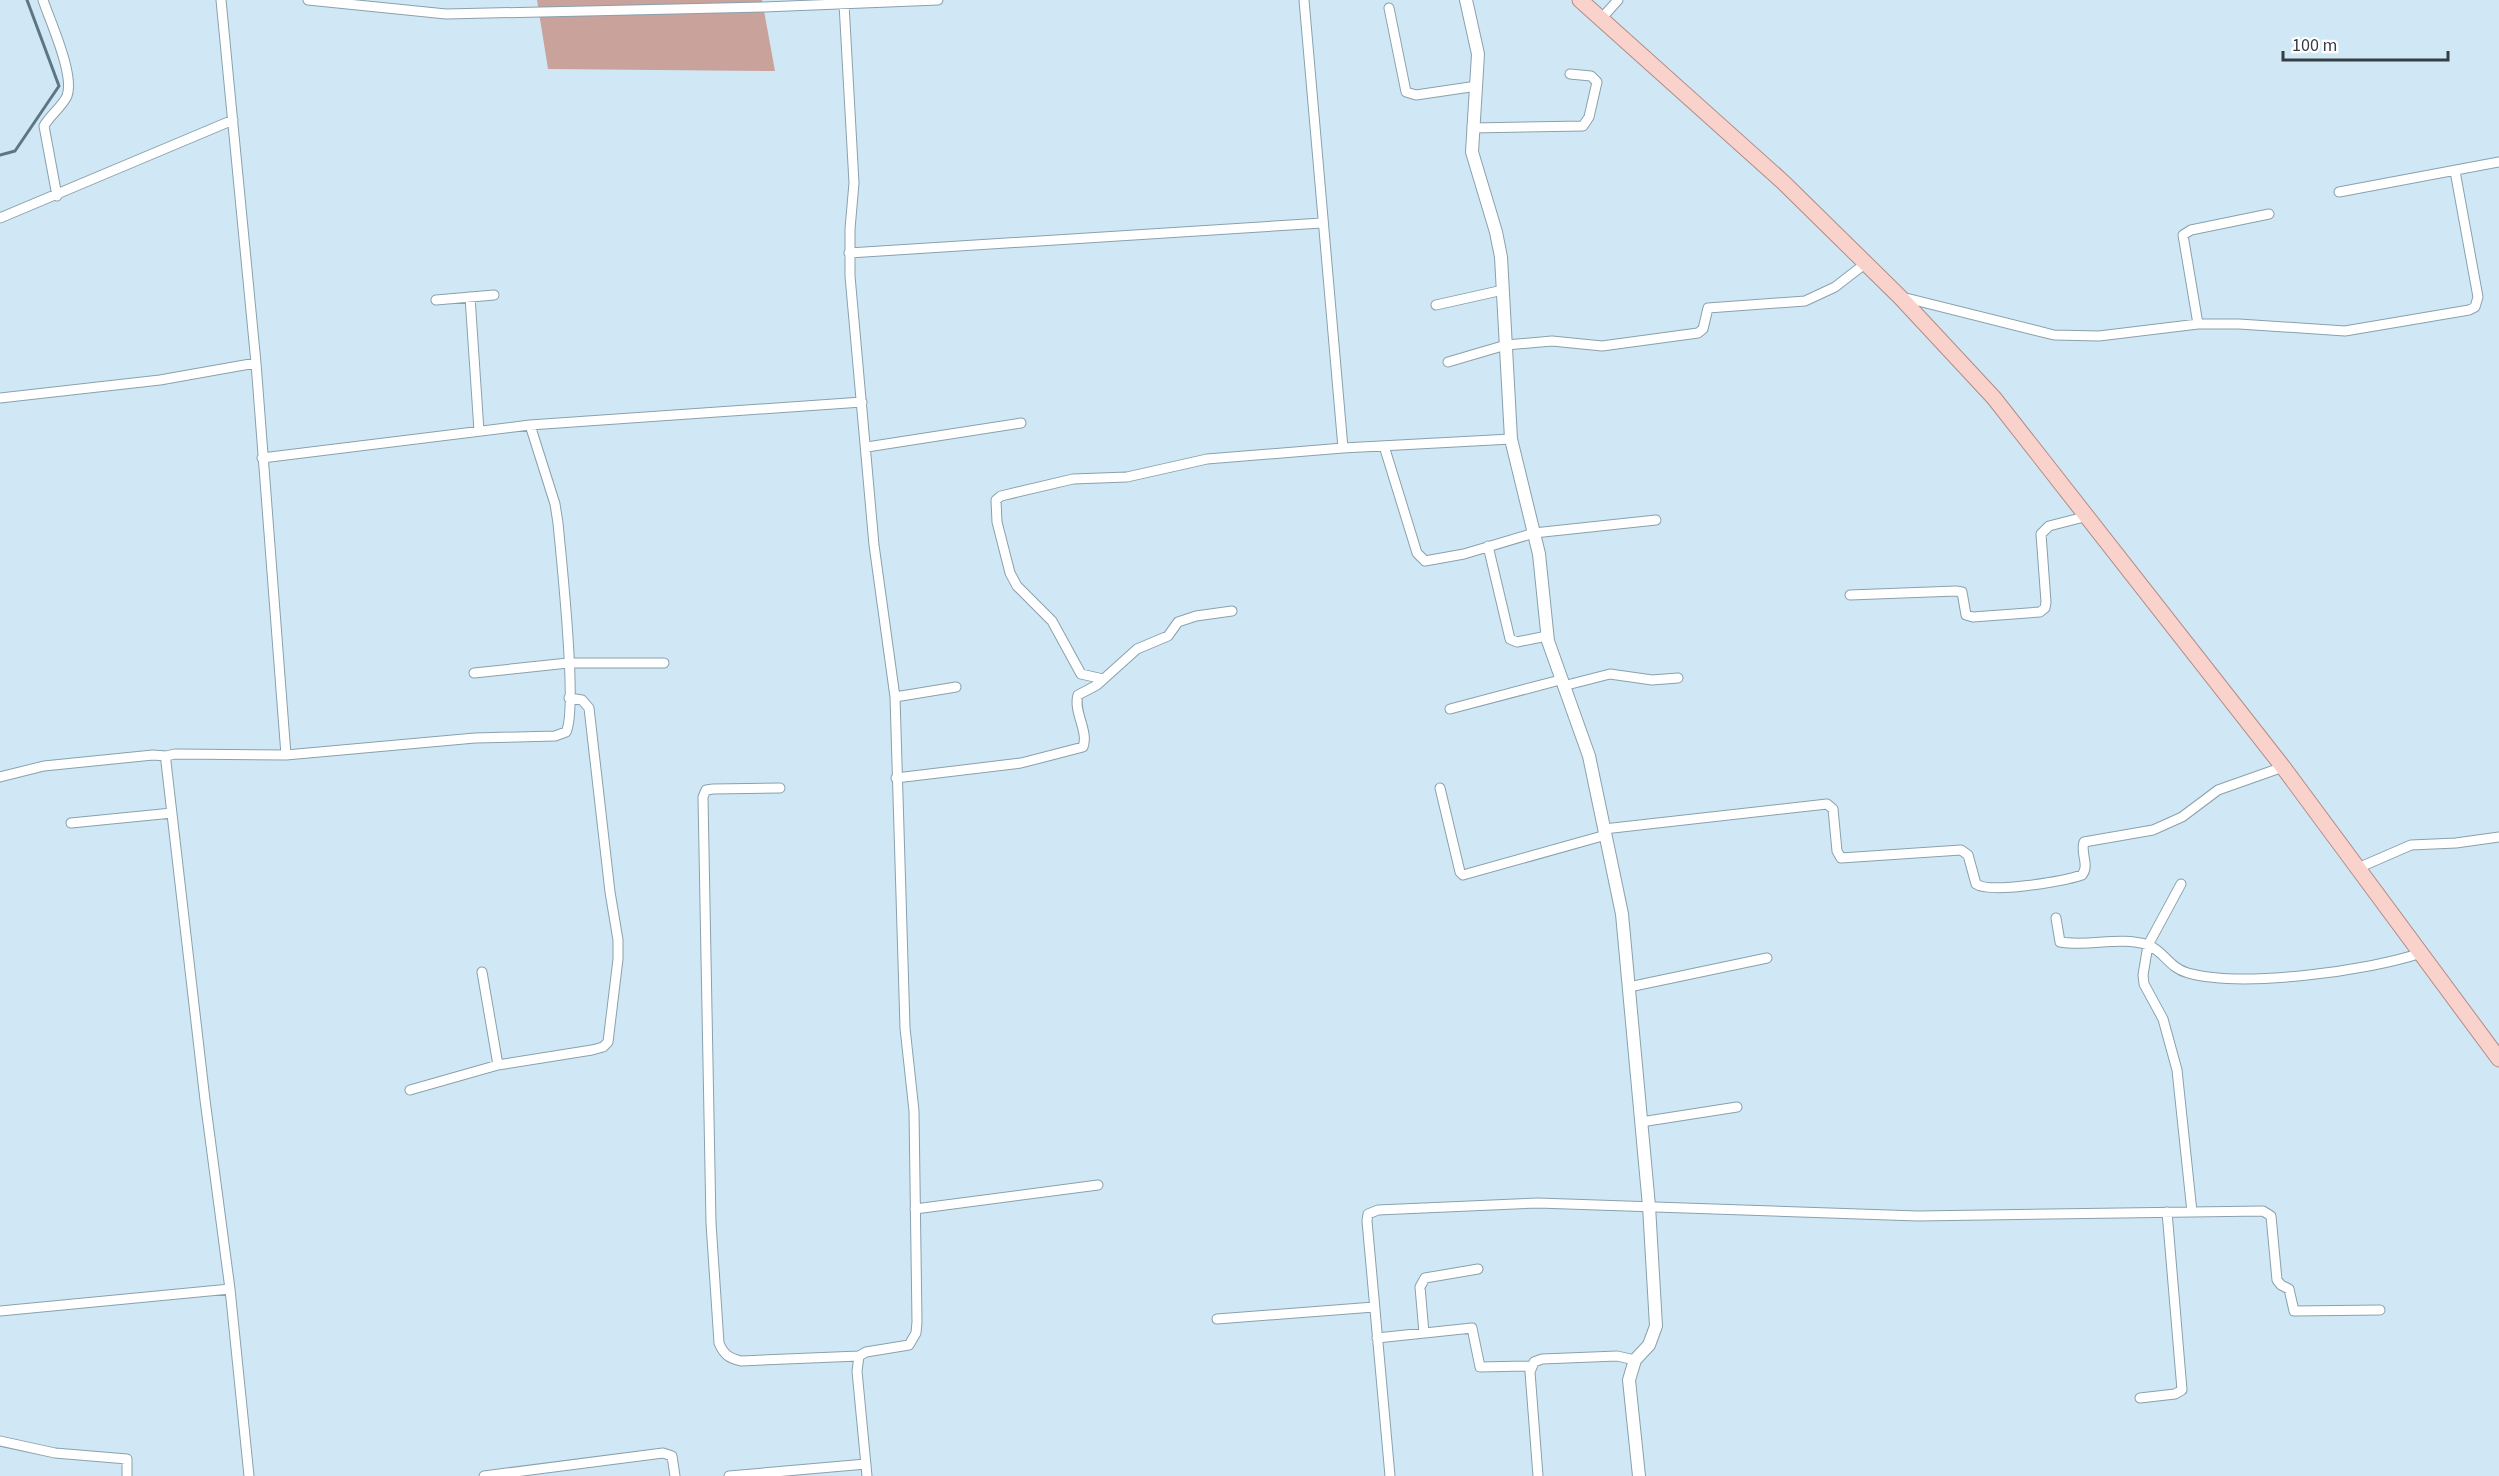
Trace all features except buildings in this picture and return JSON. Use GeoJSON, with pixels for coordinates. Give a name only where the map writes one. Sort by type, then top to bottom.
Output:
{"type":"FeatureCollection","features":[{"type":"Feature","properties":{"kind":"main road"},"geometry":{"type":"LineString","coordinates":[[1580,0],[1783,182],[1900,297],[1994,398],[2283,767],[2499,1059]]}},
{"type":"Feature","properties":{"kind":"street"},"geometry":{"type":"LineString","coordinates":[[43,0],[69,86],[67,95],[44,126],[57,196]]}},
{"type":"Feature","properties":{"kind":"street"},"geometry":{"type":"LineString","coordinates":[[221,0],[256,363],[286,755]]}},
{"type":"Feature","properties":{"kind":"street"},"geometry":{"type":"LineString","coordinates":[[309,0],[390,5],[446,14],[938,0]]}},
{"type":"Feature","properties":{"kind":"street"},"geometry":{"type":"LineString","coordinates":[[1304,0],[1343,448]]}},
{"type":"Feature","properties":{"kind":"street"},"geometry":{"type":"LineString","coordinates":[[1466,0],[1478,54],[1472,152],[1496,232],[1503,290],[1511,439],[1534,533],[1547,636],[1561,683],[1586,743],[1622,914],[1649,1206],[1656,1326],[1649,1345],[1635,1360],[1631,1370],[1629,1391],[1639,1476]]}},
{"type":"Feature","properties":{"kind":"street"},"geometry":{"type":"LineString","coordinates":[[1601,19],[1618,0]]}},
{"type":"Feature","properties":{"kind":"street"},"geometry":{"type":"LineString","coordinates":[[780,788],[713,789],[706,790],[703,797],[711,1223],[719,1343],[722,1351],[730,1358],[741,1361],[859,1356],[866,1352],[902,1348],[909,1344],[916,1333],[914,1111],[905,1029],[895,697],[874,545],[849,253],[854,183],[844,4]]}},
{"type":"Feature","properties":{"kind":"street"},"geometry":{"type":"LineString","coordinates":[[1389,8],[1406,92],[1416,95],[1477,86]]}},
{"type":"Feature","properties":{"kind":"street"},"geometry":{"type":"LineString","coordinates":[[1472,128],[1583,126],[1589,117],[1597,82],[1591,76],[1570,74]]}},
{"type":"Feature","properties":{"kind":"street"},"geometry":{"type":"LineString","coordinates":[[0,218],[57,196],[233,120]]}},
{"type":"Feature","properties":{"kind":"street"},"geometry":{"type":"LineString","coordinates":[[2339,192],[2499,162]]}},
{"type":"Feature","properties":{"kind":"street"},"geometry":{"type":"LineString","coordinates":[[1900,297],[2054,335],[2099,336],[2198,324],[2239,324],[2345,331],[2469,310],[2475,307],[2478,297],[2455,171]]}},
{"type":"Feature","properties":{"kind":"street"},"geometry":{"type":"LineString","coordinates":[[2198,324],[2183,235],[2191,230],[2269,214]]}},
{"type":"Feature","properties":{"kind":"street"},"geometry":{"type":"LineString","coordinates":[[849,253],[1322,223]]}},
{"type":"Feature","properties":{"kind":"street"},"geometry":{"type":"LineString","coordinates":[[1448,362],[1506,345],[1552,341],[1602,346],[1698,333],[1703,329],[1708,308],[1805,301],[1835,287],[1866,263]]}},
{"type":"Feature","properties":{"kind":"street"},"geometry":{"type":"LineString","coordinates":[[1436,305],[1503,290]]}},
{"type":"Feature","properties":{"kind":"street"},"geometry":{"type":"LineString","coordinates":[[436,300],[494,295]]}},
{"type":"Feature","properties":{"kind":"street"},"geometry":{"type":"LineString","coordinates":[[470,297],[479,431]]}},
{"type":"Feature","properties":{"kind":"street"},"geometry":{"type":"LineString","coordinates":[[0,398],[160,380],[256,363]]}},
{"type":"Feature","properties":{"kind":"street"},"geometry":{"type":"LineString","coordinates":[[262,458],[530,425],[862,402]]}},
{"type":"Feature","properties":{"kind":"street"},"geometry":{"type":"LineString","coordinates":[[867,447],[1021,423]]}},
{"type":"Feature","properties":{"kind":"street"},"geometry":{"type":"LineString","coordinates":[[0,777],[44,766],[153,755],[202,753],[286,755],[475,738],[561,735],[568,727],[569,698],[564,582],[555,504],[530,425]]}},
{"type":"Feature","properties":{"kind":"street"},"geometry":{"type":"LineString","coordinates":[[1102,679],[1091,678],[1076,669],[1052,621],[1017,586],[1010,573],[1000,540],[996,500],[1001,496],[1073,479],[1127,477],[1207,459],[1343,448],[1511,439]]}},
{"type":"Feature","properties":{"kind":"street"},"geometry":{"type":"LineString","coordinates":[[1384,446],[1420,559],[1430,561],[1534,533],[1656,520]]}},
{"type":"Feature","properties":{"kind":"street"},"geometry":{"type":"LineString","coordinates":[[1850,595],[1956,591],[1962,592],[1966,615],[2040,612],[2045,608],[2046,602],[2041,534],[2049,526],[2088,516]]}},
{"type":"Feature","properties":{"kind":"street"},"geometry":{"type":"LineString","coordinates":[[1488,546],[1509,637],[1517,642],[1547,636]]}},
{"type":"Feature","properties":{"kind":"street"},"geometry":{"type":"LineString","coordinates":[[896,778],[1021,763],[1083,747],[1085,739],[1077,698],[1137,649],[1168,636],[1178,622],[1196,616],[1232,611]]}},
{"type":"Feature","properties":{"kind":"street"},"geometry":{"type":"LineString","coordinates":[[474,673],[568,663],[664,663]]}},
{"type":"Feature","properties":{"kind":"street"},"geometry":{"type":"LineString","coordinates":[[1450,709],[1610,674],[1652,680],[1678,678]]}},
{"type":"Feature","properties":{"kind":"street"},"geometry":{"type":"LineString","coordinates":[[895,697],[956,687]]}},
{"type":"Feature","properties":{"kind":"street"},"geometry":{"type":"LineString","coordinates":[[410,1090],[498,1065],[603,1047],[611,1035],[618,940],[610,892],[589,708],[582,700],[569,698]]}},
{"type":"Feature","properties":{"kind":"street"},"geometry":{"type":"LineString","coordinates":[[166,756],[205,1100],[230,1290],[249,1476]]}},
{"type":"Feature","properties":{"kind":"street"},"geometry":{"type":"LineString","coordinates":[[1440,788],[1460,872],[1464,875],[1605,832],[1827,804],[1833,808],[1837,851],[1841,858],[1961,850],[1968,855],[1976,885],[1985,888],[2082,875],[2086,868],[2082,849],[2084,842],[2152,830],[2182,817],[2218,790],[2283,767]]}},
{"type":"Feature","properties":{"kind":"street"},"geometry":{"type":"LineString","coordinates":[[71,823],[172,813]]}},
{"type":"Feature","properties":{"kind":"street"},"geometry":{"type":"LineString","coordinates":[[2358,868],[2410,845],[2456,843],[2499,837]]}},
{"type":"Feature","properties":{"kind":"street"},"geometry":{"type":"LineString","coordinates":[[2181,884],[2148,945],[2142,966],[2144,984],[2163,1019],[2176,1070],[2192,1212]]}},
{"type":"Feature","properties":{"kind":"street"},"geometry":{"type":"LineString","coordinates":[[2056,918],[2060,942],[2113,942],[2148,945],[2160,953],[2172,967],[2188,973],[2234,979],[2374,965],[2421,953]]}},
{"type":"Feature","properties":{"kind":"street"},"geometry":{"type":"LineString","coordinates":[[1629,987],[1767,958]]}},
{"type":"Feature","properties":{"kind":"street"},"geometry":{"type":"LineString","coordinates":[[482,972],[498,1065]]}},
{"type":"Feature","properties":{"kind":"street"},"geometry":{"type":"LineString","coordinates":[[1641,1122],[1737,1107]]}},
{"type":"Feature","properties":{"kind":"street"},"geometry":{"type":"LineString","coordinates":[[915,1209],[1098,1185]]}},
{"type":"Feature","properties":{"kind":"street"},"geometry":{"type":"LineString","coordinates":[[1390,1476],[1367,1221],[1371,1211],[1528,1203],[1918,1216],[2167,1212],[2269,1213],[2277,1280],[2289,1289],[2292,1309],[2296,1312],[2380,1310]]}},
{"type":"Feature","properties":{"kind":"street"},"geometry":{"type":"LineString","coordinates":[[2140,1398],[2175,1394],[2182,1390],[2167,1212]]}},
{"type":"Feature","properties":{"kind":"street"},"geometry":{"type":"LineString","coordinates":[[1424,1333],[1420,1287],[1425,1278],[1478,1269]]}},
{"type":"Feature","properties":{"kind":"street"},"geometry":{"type":"LineString","coordinates":[[0,1311],[230,1290]]}},
{"type":"Feature","properties":{"kind":"street"},"geometry":{"type":"LineString","coordinates":[[1217,1319],[1374,1307]]}},
{"type":"Feature","properties":{"kind":"street"},"geometry":{"type":"LineString","coordinates":[[1377,1338],[1472,1328],[1480,1367],[1531,1366],[1542,1359],[1617,1356],[1635,1360]]}},
{"type":"Feature","properties":{"kind":"street"},"geometry":{"type":"LineString","coordinates":[[859,1356],[857,1371],[867,1476]]}},
{"type":"Feature","properties":{"kind":"street"},"geometry":{"type":"LineString","coordinates":[[1531,1366],[1538,1476]]}},
{"type":"Feature","properties":{"kind":"street"},"geometry":{"type":"LineString","coordinates":[[0,1441],[55,1453],[127,1459],[128,1476]]}},
{"type":"Feature","properties":{"kind":"street"},"geometry":{"type":"LineString","coordinates":[[484,1476],[663,1453],[672,1456],[675,1476]]}},
{"type":"Feature","properties":{"kind":"street"},"geometry":{"type":"LineString","coordinates":[[729,1476],[866,1464]]}},
{"type":"Feature","properties":{"kind":"shaded area"},"geometry":{"type":"Polygon","coordinates":[[[537,0],[762,0],[775,71],[548,69],[537,0]]]}},
{"type":"Feature","properties":{"kind":"waterway"},"geometry":{"type":"LineString","coordinates":[[0,155],[15,151],[59,86],[27,0]]}}]}
